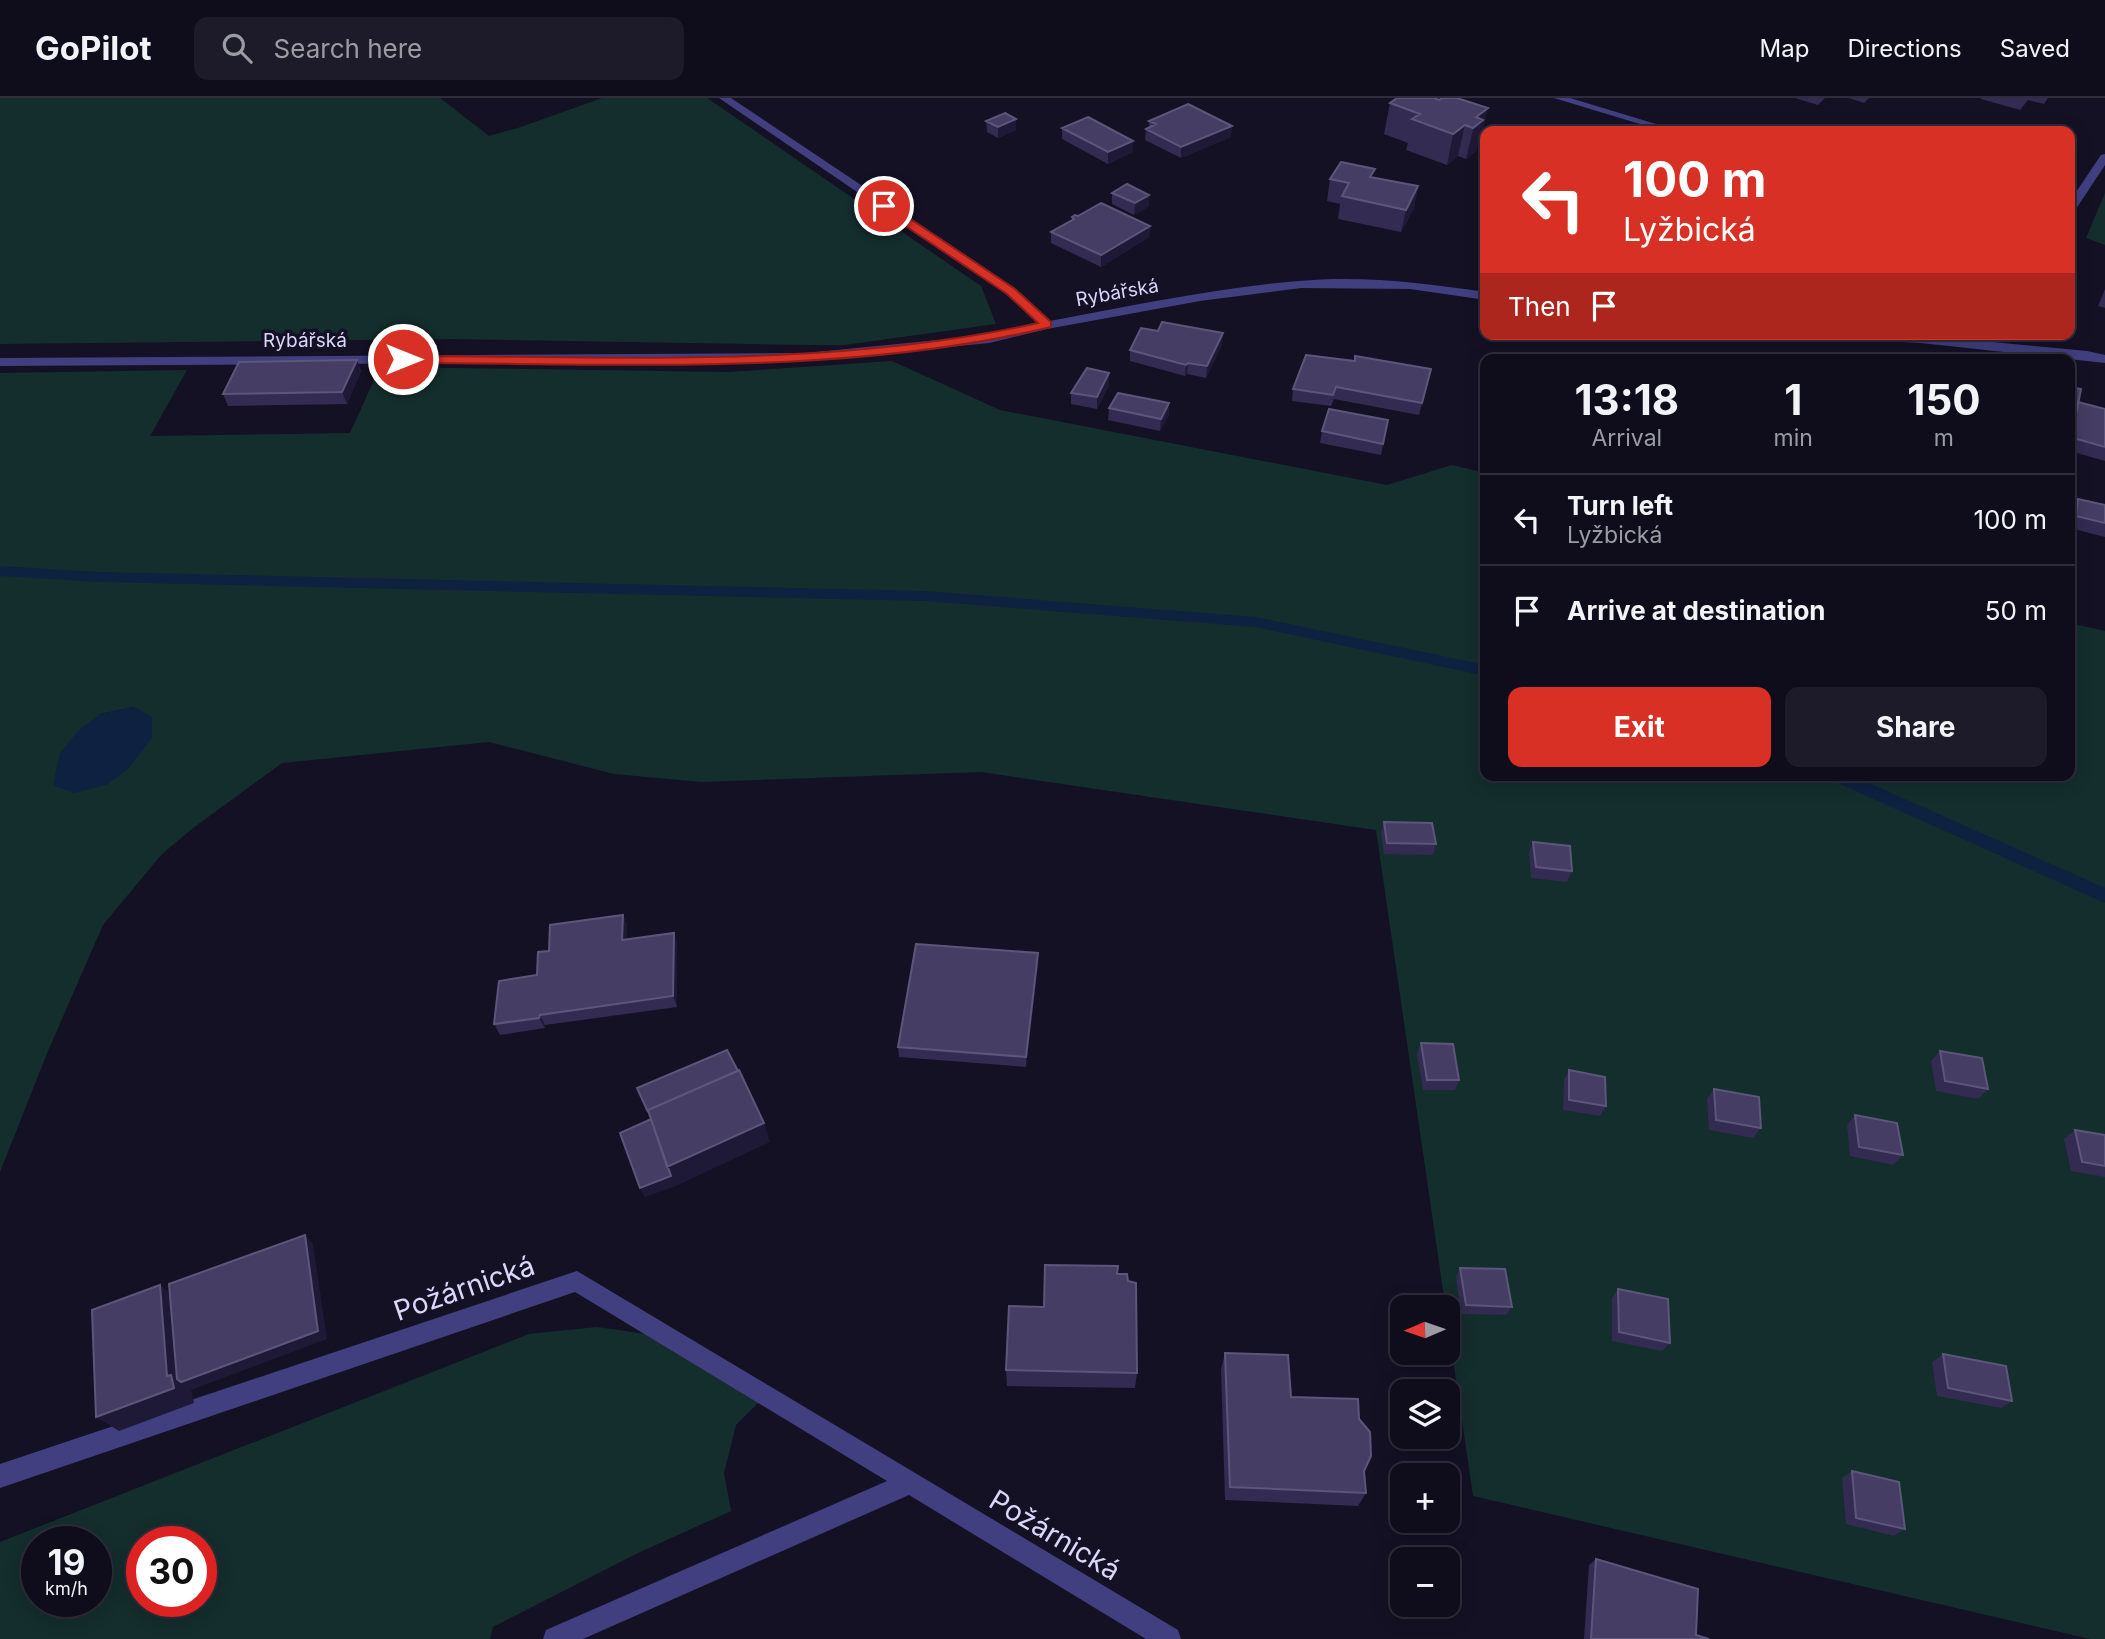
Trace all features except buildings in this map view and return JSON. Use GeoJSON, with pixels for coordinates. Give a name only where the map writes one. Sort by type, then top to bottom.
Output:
{"type":"FeatureCollection","features":[{"type":"Feature","properties":{"kind":"street"},"geometry":{"type":"LineString","coordinates":[[723,98],[1011,291],[1047,324]]}},
{"type":"Feature","properties":{"kind":"street"},"geometry":{"type":"LineString","coordinates":[[1559,98],[1657,126]]}},
{"type":"Feature","properties":{"kind":"street"},"geometry":{"type":"LineString","coordinates":[[2075,202],[2105,157]]}},
{"type":"Feature","properties":{"kind":"street","name":"Rybářská"},"geometry":{"type":"LineString","coordinates":[[0,362],[806,357],[967,342],[1047,324],[1200,297],[1301,284],[1410,285],[1480,295]]}},
{"type":"Feature","properties":{"kind":"street"},"geometry":{"type":"LineString","coordinates":[[1993,340],[2105,359]]}},
{"type":"Feature","properties":{"kind":"street","name":"Požárnická"},"geometry":{"type":"LineString","coordinates":[[0,1476],[578,1281],[1169,1639]]}},
{"type":"Feature","properties":{"kind":"street"},"geometry":{"type":"LineString","coordinates":[[555,1639],[911,1483]]}},
{"type":"Feature","properties":{"kind":"green space"},"geometry":{"type":"Polygon","coordinates":[[[0,98],[440,98],[489,136],[602,98],[707,98],[981,286],[996,324],[844,345],[453,339],[0,344],[0,98]]]}},
{"type":"Feature","properties":{"kind":"green space"},"geometry":{"type":"Polygon","coordinates":[[[2105,193],[2105,245],[2086,238],[2105,193]]]}},
{"type":"Feature","properties":{"kind":"green space"},"geometry":{"type":"Polygon","coordinates":[[[892,361],[1000,410],[1387,485],[1452,465],[1480,472],[1480,781],[2075,781],[2075,624],[2105,631],[2105,1639],[2090,1639],[1473,1496],[1460,1407],[1460,1379],[1456,1379],[1454,1365],[1460,1365],[1460,1295],[1444,1295],[1376,830],[981,772],[702,782],[614,774],[489,742],[282,763],[193,828],[161,855],[103,925],[48,1051],[0,1172],[0,373],[187,370],[150,436],[350,433],[380,367],[729,372],[892,361]],[[134,707],[100,714],[127,770],[134,707]]]}},
{"type":"Feature","properties":{"kind":"green space"},"geometry":{"type":"Polygon","coordinates":[[[597,1327],[646,1334],[768,1393],[736,1425],[724,1473],[731,1511],[638,1553],[493,1627],[490,1639],[0,1639],[0,1542],[21,1534],[21,1617],[112,1617],[112,1526],[41,1526],[529,1334],[597,1327]]]}},
{"type":"Feature","properties":{"kind":"water"},"geometry":{"type":"Polygon","coordinates":[[[134,707],[152,717],[152,738],[127,770],[106,785],[74,793],[53,785],[60,753],[78,731],[100,714],[134,707]]]}},
{"type":"Feature","properties":{"kind":"waterway"},"geometry":{"type":"LineString","coordinates":[[0,571],[99,577],[925,596],[1256,622],[1480,670]]}},
{"type":"Feature","properties":{"kind":"waterway"},"geometry":{"type":"LineString","coordinates":[[1848,781],[2105,896]]}},
{"type":"Feature","properties":{"kind":"route"},"geometry":{"type":"LineString","coordinates":[[403,359],[656,360],[806,357],[971,342],[1047,324],[1011,291],[884,206]]}}]}
